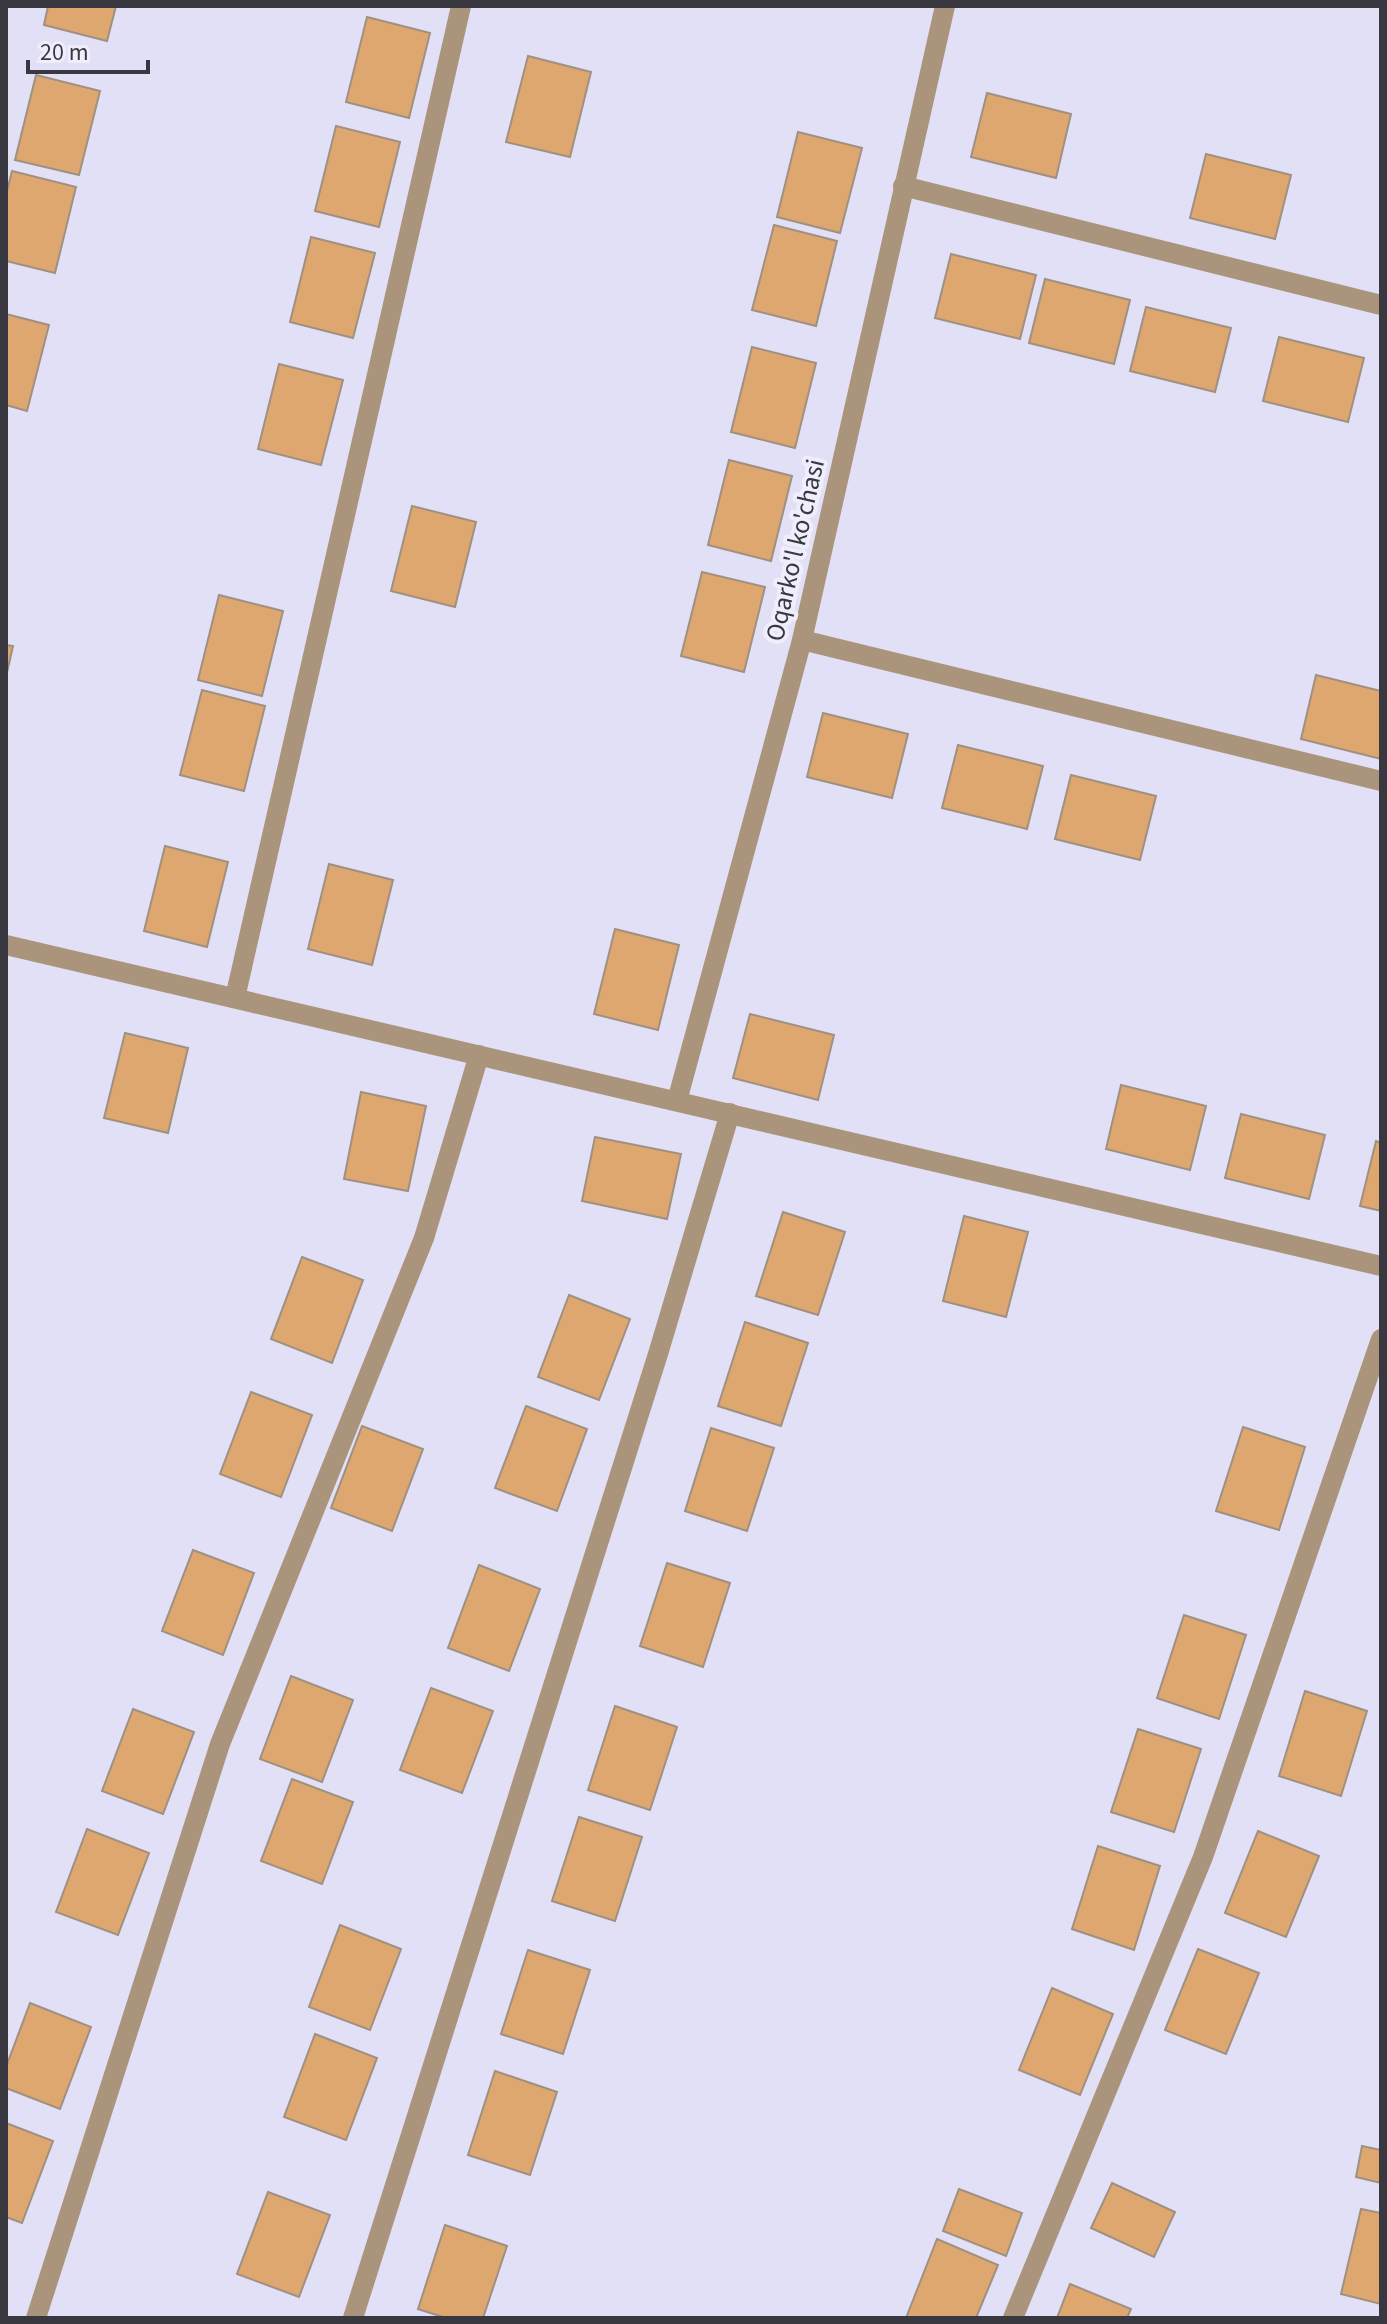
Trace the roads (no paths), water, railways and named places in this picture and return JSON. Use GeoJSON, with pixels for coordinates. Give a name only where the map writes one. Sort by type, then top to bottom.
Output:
{"type":"FeatureCollection","features":[{"type":"Feature","properties":{"kind":"street"},"geometry":{"type":"LineString","coordinates":[[235,998],[461,6]]}},
{"type":"Feature","properties":{"kind":"street","name":"Oqarko'l ko'chasi"},"geometry":{"type":"LineString","coordinates":[[677,1101],[802,640],[945,6]]}},
{"type":"Feature","properties":{"kind":"street"},"geometry":{"type":"LineString","coordinates":[[903,186],[1381,305]]}},
{"type":"Feature","properties":{"kind":"street"},"geometry":{"type":"LineString","coordinates":[[802,640],[1381,781]]}},
{"type":"Feature","properties":{"kind":"street"},"geometry":{"type":"LineString","coordinates":[[6,945],[1381,1266]]}},
{"type":"Feature","properties":{"kind":"street"},"geometry":{"type":"LineString","coordinates":[[36,2318],[220,1744],[424,1238],[479,1055]]}},
{"type":"Feature","properties":{"kind":"street"},"geometry":{"type":"LineString","coordinates":[[353,2318],[653,1369],[730,1113]]}},
{"type":"Feature","properties":{"kind":"street"},"geometry":{"type":"LineString","coordinates":[[1013,2318],[1203,1857],[1381,1339]]}}]}
